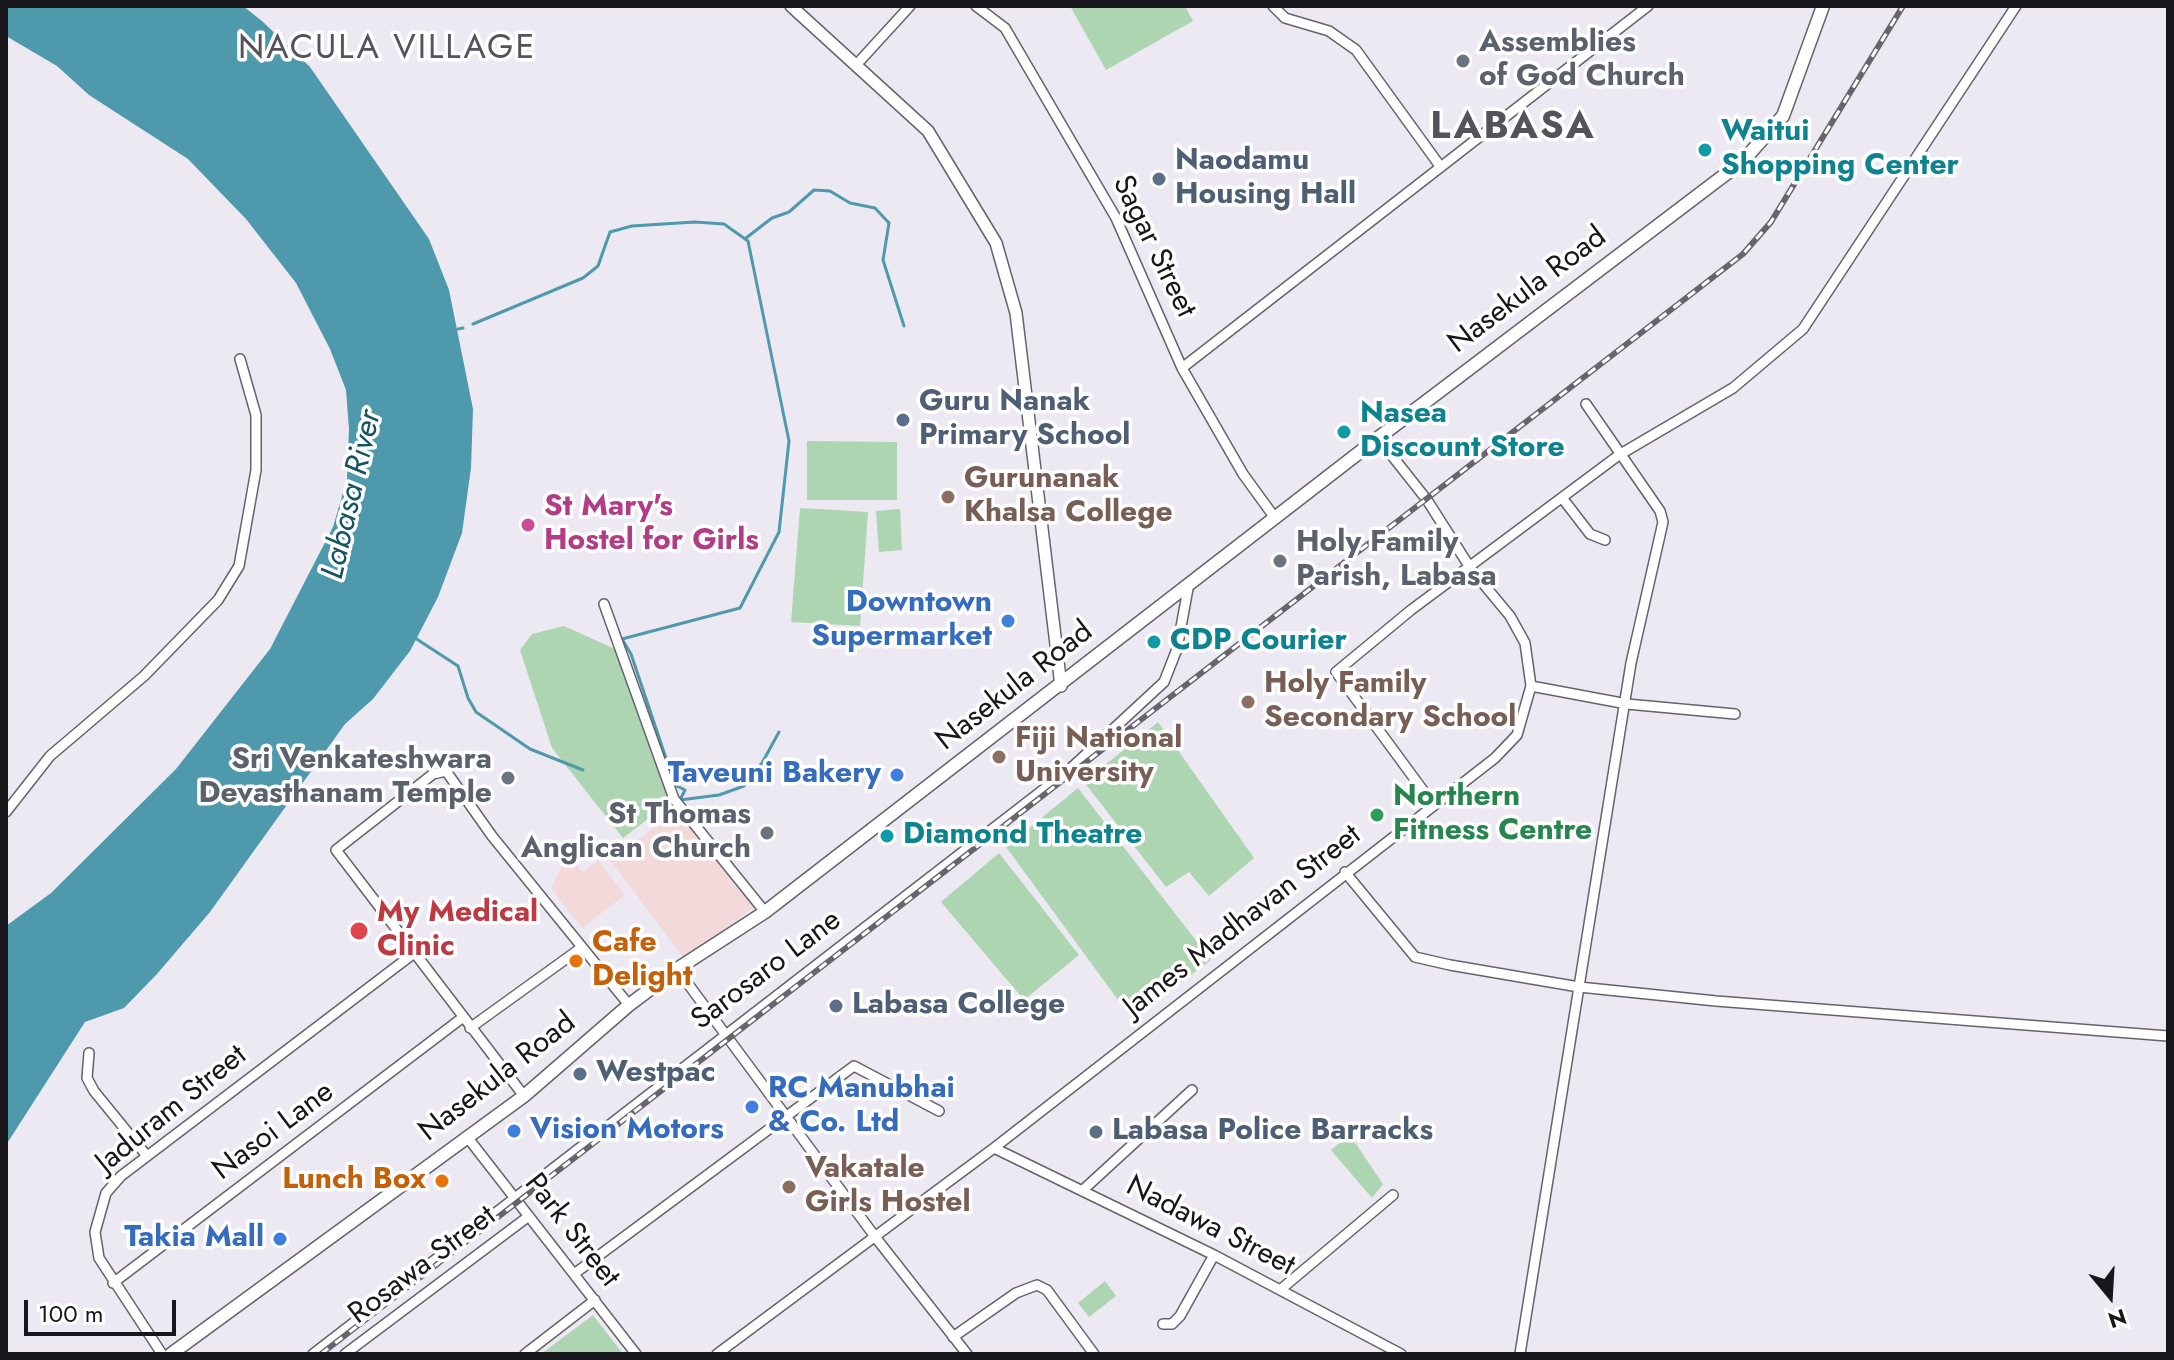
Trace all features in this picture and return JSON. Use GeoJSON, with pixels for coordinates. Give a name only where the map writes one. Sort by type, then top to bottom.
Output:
{"type":"FeatureCollection","features":[{"type":"Feature","properties":{"kind":"main road","name":"Nasekula Road"},"geometry":{"type":"LineString","coordinates":[[171,1354],[524,1096],[629,1005],[677,969],[765,912],[1760,145],[1783,116],[1823,6]]}},
{"type":"Feature","properties":{"kind":"street"},"geometry":{"type":"LineString","coordinates":[[791,6],[928,131],[950,161],[996,243],[1008,274],[1061,686]]}},
{"type":"Feature","properties":{"kind":"street"},"geometry":{"type":"LineString","coordinates":[[857,64],[910,6]]}},
{"type":"Feature","properties":{"kind":"street","name":"Sagar Street"},"geometry":{"type":"LineString","coordinates":[[976,6],[1005,28],[1116,218],[1182,368],[1243,474],[1275,518]]}},
{"type":"Feature","properties":{"kind":"street"},"geometry":{"type":"LineString","coordinates":[[1273,6],[1285,18],[1329,31],[1356,50],[1440,166]]}},
{"type":"Feature","properties":{"kind":"street"},"geometry":{"type":"LineString","coordinates":[[1182,368],[1648,6]]}},
{"type":"Feature","properties":{"kind":"street"},"geometry":{"type":"LineString","coordinates":[[1433,804],[1336,672],[1411,610],[1471,569],[1619,455],[1733,388],[1803,329],[2016,6]]}},
{"type":"Feature","properties":{"kind":"street"},"geometry":{"type":"LineString","coordinates":[[6,812],[50,756],[144,676],[218,600],[239,566],[256,470],[256,415],[240,359]]}},
{"type":"Feature","properties":{"kind":"street"},"geometry":{"type":"LineString","coordinates":[[1520,1354],[1634,648],[1663,522],[1660,511],[1586,404]]}},
{"type":"Feature","properties":{"kind":"street","name":"James Madhavan Street"},"geometry":{"type":"LineString","coordinates":[[717,1354],[994,1148],[1495,758],[1517,735],[1531,686],[1531,667],[1518,627],[1471,569],[1427,500],[1378,438]]}},
{"type":"Feature","properties":{"kind":"street"},"geometry":{"type":"LineString","coordinates":[[1563,499],[1590,534],[1605,540]]}},
{"type":"Feature","properties":{"kind":"street","name":"Sarosaro Lane"},"geometry":{"type":"LineString","coordinates":[[313,1354],[1070,769],[1164,682],[1177,649],[1189,583]]}},
{"type":"Feature","properties":{"kind":"street"},"geometry":{"type":"LineString","coordinates":[[604,604],[674,799],[765,912]]}},
{"type":"Feature","properties":{"kind":"street"},"geometry":{"type":"LineString","coordinates":[[1531,686],[1627,704],[1735,714]]}},
{"type":"Feature","properties":{"kind":"street"},"geometry":{"type":"LineString","coordinates":[[524,1096],[336,850],[433,774],[446,771],[492,836],[629,1005]]}},
{"type":"Feature","properties":{"kind":"street"},"geometry":{"type":"LineString","coordinates":[[1345,872],[1415,957],[1579,987],[2168,1036]]}},
{"type":"Feature","properties":{"kind":"street"},"geometry":{"type":"LineString","coordinates":[[470,1028],[581,948]]}},
{"type":"Feature","properties":{"kind":"street","name":"Jaduram Street"},"geometry":{"type":"LineString","coordinates":[[162,1354],[99,1258],[95,1232],[106,1193],[147,1156],[413,954]]}},
{"type":"Feature","properties":{"kind":"street"},"geometry":{"type":"LineString","coordinates":[[677,969],[722,1035],[730,1037],[876,1238],[967,1354]]}},
{"type":"Feature","properties":{"kind":"street","name":"Nasoi Lane"},"geometry":{"type":"LineString","coordinates":[[113,1283],[462,1018]]}},
{"type":"Feature","properties":{"kind":"street"},"geometry":{"type":"LineString","coordinates":[[89,1053],[87,1078],[94,1091],[147,1156]]}},
{"type":"Feature","properties":{"kind":"street"},"geometry":{"type":"LineString","coordinates":[[574,1274],[854,1066],[939,1111]]}},
{"type":"Feature","properties":{"kind":"street"},"geometry":{"type":"LineString","coordinates":[[1083,1190],[1192,1090]]}},
{"type":"Feature","properties":{"kind":"street","name":"Park Street"},"geometry":{"type":"LineString","coordinates":[[468,1138],[636,1354]]}},
{"type":"Feature","properties":{"kind":"street","name":"Nadawa Street"},"geometry":{"type":"LineString","coordinates":[[994,1148],[1214,1255],[1401,1354]]}},
{"type":"Feature","properties":{"kind":"street"},"geometry":{"type":"LineString","coordinates":[[1280,1290],[1393,1195]]}},
{"type":"Feature","properties":{"kind":"street","name":"Rosawa Street"},"geometry":{"type":"LineString","coordinates":[[345,1354],[529,1216]]}},
{"type":"Feature","properties":{"kind":"street"},"geometry":{"type":"LineString","coordinates":[[1163,1324],[1172,1324],[1180,1316],[1214,1255]]}},
{"type":"Feature","properties":{"kind":"street"},"geometry":{"type":"LineString","coordinates":[[953,1337],[1016,1293],[1037,1285],[1047,1290],[1094,1354]]}},
{"type":"Feature","properties":{"kind":"street"},"geometry":{"type":"LineString","coordinates":[[525,1354],[595,1300]]}},
{"type":"Feature","properties":{"kind":"shaded area"},"geometry":{"type":"Polygon","coordinates":[[[680,808],[755,906],[685,959],[610,861],[680,808]]]}},
{"type":"Feature","properties":{"kind":"shaded area"},"geometry":{"type":"Polygon","coordinates":[[[568,854],[583,872],[598,860],[625,895],[582,928],[551,888],[568,854]]]}},
{"type":"Feature","properties":{"kind":"green space"},"geometry":{"type":"Polygon","coordinates":[[[1070,6],[1185,6],[1193,21],[1106,70],[1070,6]]]}},
{"type":"Feature","properties":{"kind":"green space"},"geometry":{"type":"Polygon","coordinates":[[[807,441],[897,442],[897,500],[807,500],[807,441]]]}},
{"type":"Feature","properties":{"kind":"green space"},"geometry":{"type":"Polygon","coordinates":[[[800,508],[868,512],[860,626],[791,622],[800,508]]]}},
{"type":"Feature","properties":{"kind":"green space"},"geometry":{"type":"Polygon","coordinates":[[[900,509],[902,550],[879,552],[876,511],[900,509]]]}},
{"type":"Feature","properties":{"kind":"green space"},"geometry":{"type":"Polygon","coordinates":[[[564,626],[624,653],[674,799],[623,838],[552,748],[520,650],[532,634],[564,626]]]}},
{"type":"Feature","properties":{"kind":"green space"},"geometry":{"type":"Polygon","coordinates":[[[1158,722],[1254,858],[1209,896],[1189,872],[1166,887],[1084,782],[1158,722]]]}},
{"type":"Feature","properties":{"kind":"green space"},"geometry":{"type":"Polygon","coordinates":[[[1078,788],[1211,960],[1132,1019],[1006,847],[1078,788]]]}},
{"type":"Feature","properties":{"kind":"green space"},"geometry":{"type":"Polygon","coordinates":[[[999,853],[1079,955],[1024,1000],[941,902],[999,853]]]}},
{"type":"Feature","properties":{"kind":"green space"},"geometry":{"type":"Polygon","coordinates":[[[1350,1135],[1383,1184],[1372,1198],[1331,1150],[1350,1135]]]}},
{"type":"Feature","properties":{"kind":"green space"},"geometry":{"type":"Polygon","coordinates":[[[1105,1281],[1116,1296],[1089,1317],[1078,1303],[1105,1281]]]}},
{"type":"Feature","properties":{"kind":"green space"},"geometry":{"type":"Polygon","coordinates":[[[593,1315],[623,1354],[541,1354],[593,1315]]]}},
{"type":"Feature","properties":{"kind":"water","name":"Labasa River"},"geometry":{"type":"Polygon","coordinates":[[[6,6],[243,6],[262,21],[310,67],[429,239],[449,290],[473,409],[471,468],[462,533],[438,597],[410,651],[373,699],[345,724],[210,912],[157,974],[124,1008],[85,1022],[6,1145],[6,926],[51,893],[176,769],[270,649],[333,527],[347,479],[349,429],[346,390],[330,349],[296,283],[246,219],[188,159],[89,95],[57,66],[6,36],[6,6]]]}},
{"type":"Feature","properties":{"kind":"waterway"},"geometry":{"type":"LineString","coordinates":[[746,238],[772,218],[789,212],[814,190],[830,191],[850,203],[875,208],[889,223],[883,260],[904,326]]}},
{"type":"Feature","properties":{"kind":"waterway"},"geometry":{"type":"LineString","coordinates":[[473,324],[583,278],[598,266],[610,232],[632,226],[695,222],[724,224],[748,241],[789,441],[779,532],[740,608],[622,639],[631,654],[675,785],[685,790],[680,800],[719,795],[744,786],[762,763],[779,732]]}},
{"type":"Feature","properties":{"kind":"waterway"},"geometry":{"type":"LineString","coordinates":[[458,329],[463,328]]}},
{"type":"Feature","properties":{"kind":"waterway"},"geometry":{"type":"LineString","coordinates":[[415,638],[458,666],[476,712],[530,749],[583,770]]}},
{"type":"Feature","properties":{"kind":"railway"},"geometry":{"type":"LineString","coordinates":[[321,1354],[1743,254],[1771,222],[1903,6]]}},
{"type":"Feature","properties":{"kind":"place","name":"Assemblies of God Church"},"geometry":{"type":"Point","coordinates":[1463,61]}},
{"type":"Feature","properties":{"kind":"place","name":"Waitui Shopping Center"},"geometry":{"type":"Point","coordinates":[1705,150]}},
{"type":"Feature","properties":{"kind":"place","name":"Naodamu Housing Hall"},"geometry":{"type":"Point","coordinates":[1159,179]}},
{"type":"Feature","properties":{"kind":"place","name":"Guru Nanak Primary School"},"geometry":{"type":"Point","coordinates":[903,420]}},
{"type":"Feature","properties":{"kind":"place","name":"Nasea Discount Store"},"geometry":{"type":"Point","coordinates":[1344,432]}},
{"type":"Feature","properties":{"kind":"place","name":"Gurunanak Khalsa College"},"geometry":{"type":"Point","coordinates":[948,497]}},
{"type":"Feature","properties":{"kind":"place","name":"St Mary's Hostel for Girls"},"geometry":{"type":"Point","coordinates":[528,525]}},
{"type":"Feature","properties":{"kind":"place","name":"Holy Family Parish, Labasa"},"geometry":{"type":"Point","coordinates":[1280,561]}},
{"type":"Feature","properties":{"kind":"place","name":"Downtown Supermarket"},"geometry":{"type":"Point","coordinates":[1008,621]}},
{"type":"Feature","properties":{"kind":"place","name":"CDP Courier"},"geometry":{"type":"Point","coordinates":[1154,642]}},
{"type":"Feature","properties":{"kind":"place","name":"Holy Family Secondary School"},"geometry":{"type":"Point","coordinates":[1248,702]}},
{"type":"Feature","properties":{"kind":"place","name":"Fiji National University"},"geometry":{"type":"Point","coordinates":[999,757]}},
{"type":"Feature","properties":{"kind":"place","name":"Taveuni Bakery"},"geometry":{"type":"Point","coordinates":[897,775]}},
{"type":"Feature","properties":{"kind":"place","name":"Sri Venkateshwara Devasthanam Temple"},"geometry":{"type":"Point","coordinates":[508,778]}},
{"type":"Feature","properties":{"kind":"place","name":"Northern Fitness Centre"},"geometry":{"type":"Point","coordinates":[1377,815]}},
{"type":"Feature","properties":{"kind":"place","name":"St Thomas Anglican Church"},"geometry":{"type":"Point","coordinates":[767,833]}},
{"type":"Feature","properties":{"kind":"place","name":"Diamond Theatre"},"geometry":{"type":"Point","coordinates":[887,836]}},
{"type":"Feature","properties":{"kind":"place","name":"My Medical Clinic"},"geometry":{"type":"Point","coordinates":[359,931]}},
{"type":"Feature","properties":{"kind":"place","name":"Cafe Delight"},"geometry":{"type":"Point","coordinates":[576,961]}},
{"type":"Feature","properties":{"kind":"place","name":"Labasa College"},"geometry":{"type":"Point","coordinates":[836,1006]}},
{"type":"Feature","properties":{"kind":"place","name":"Westpac"},"geometry":{"type":"Point","coordinates":[580,1074]}},
{"type":"Feature","properties":{"kind":"place","name":"RC Manubhai & Co. Ltd"},"geometry":{"type":"Point","coordinates":[752,1107]}},
{"type":"Feature","properties":{"kind":"place","name":"Vision Motors"},"geometry":{"type":"Point","coordinates":[514,1131]}},
{"type":"Feature","properties":{"kind":"place","name":"Labasa Police Barracks"},"geometry":{"type":"Point","coordinates":[1096,1132]}},
{"type":"Feature","properties":{"kind":"place","name":"Lunch Box"},"geometry":{"type":"Point","coordinates":[442,1181]}},
{"type":"Feature","properties":{"kind":"place","name":"Vakatale Girls Hostel"},"geometry":{"type":"Point","coordinates":[789,1187]}},
{"type":"Feature","properties":{"kind":"place","name":"Takia Mall"},"geometry":{"type":"Point","coordinates":[280,1239]}},
{"type":"Feature","properties":{"kind":"district","name":"NACULA VILLAGE"},"geometry":{"type":"Point","coordinates":[387,50]}},
{"type":"Feature","properties":{"kind":"district","name":"LABASA"},"geometry":{"type":"Point","coordinates":[1513,129]}}]}
